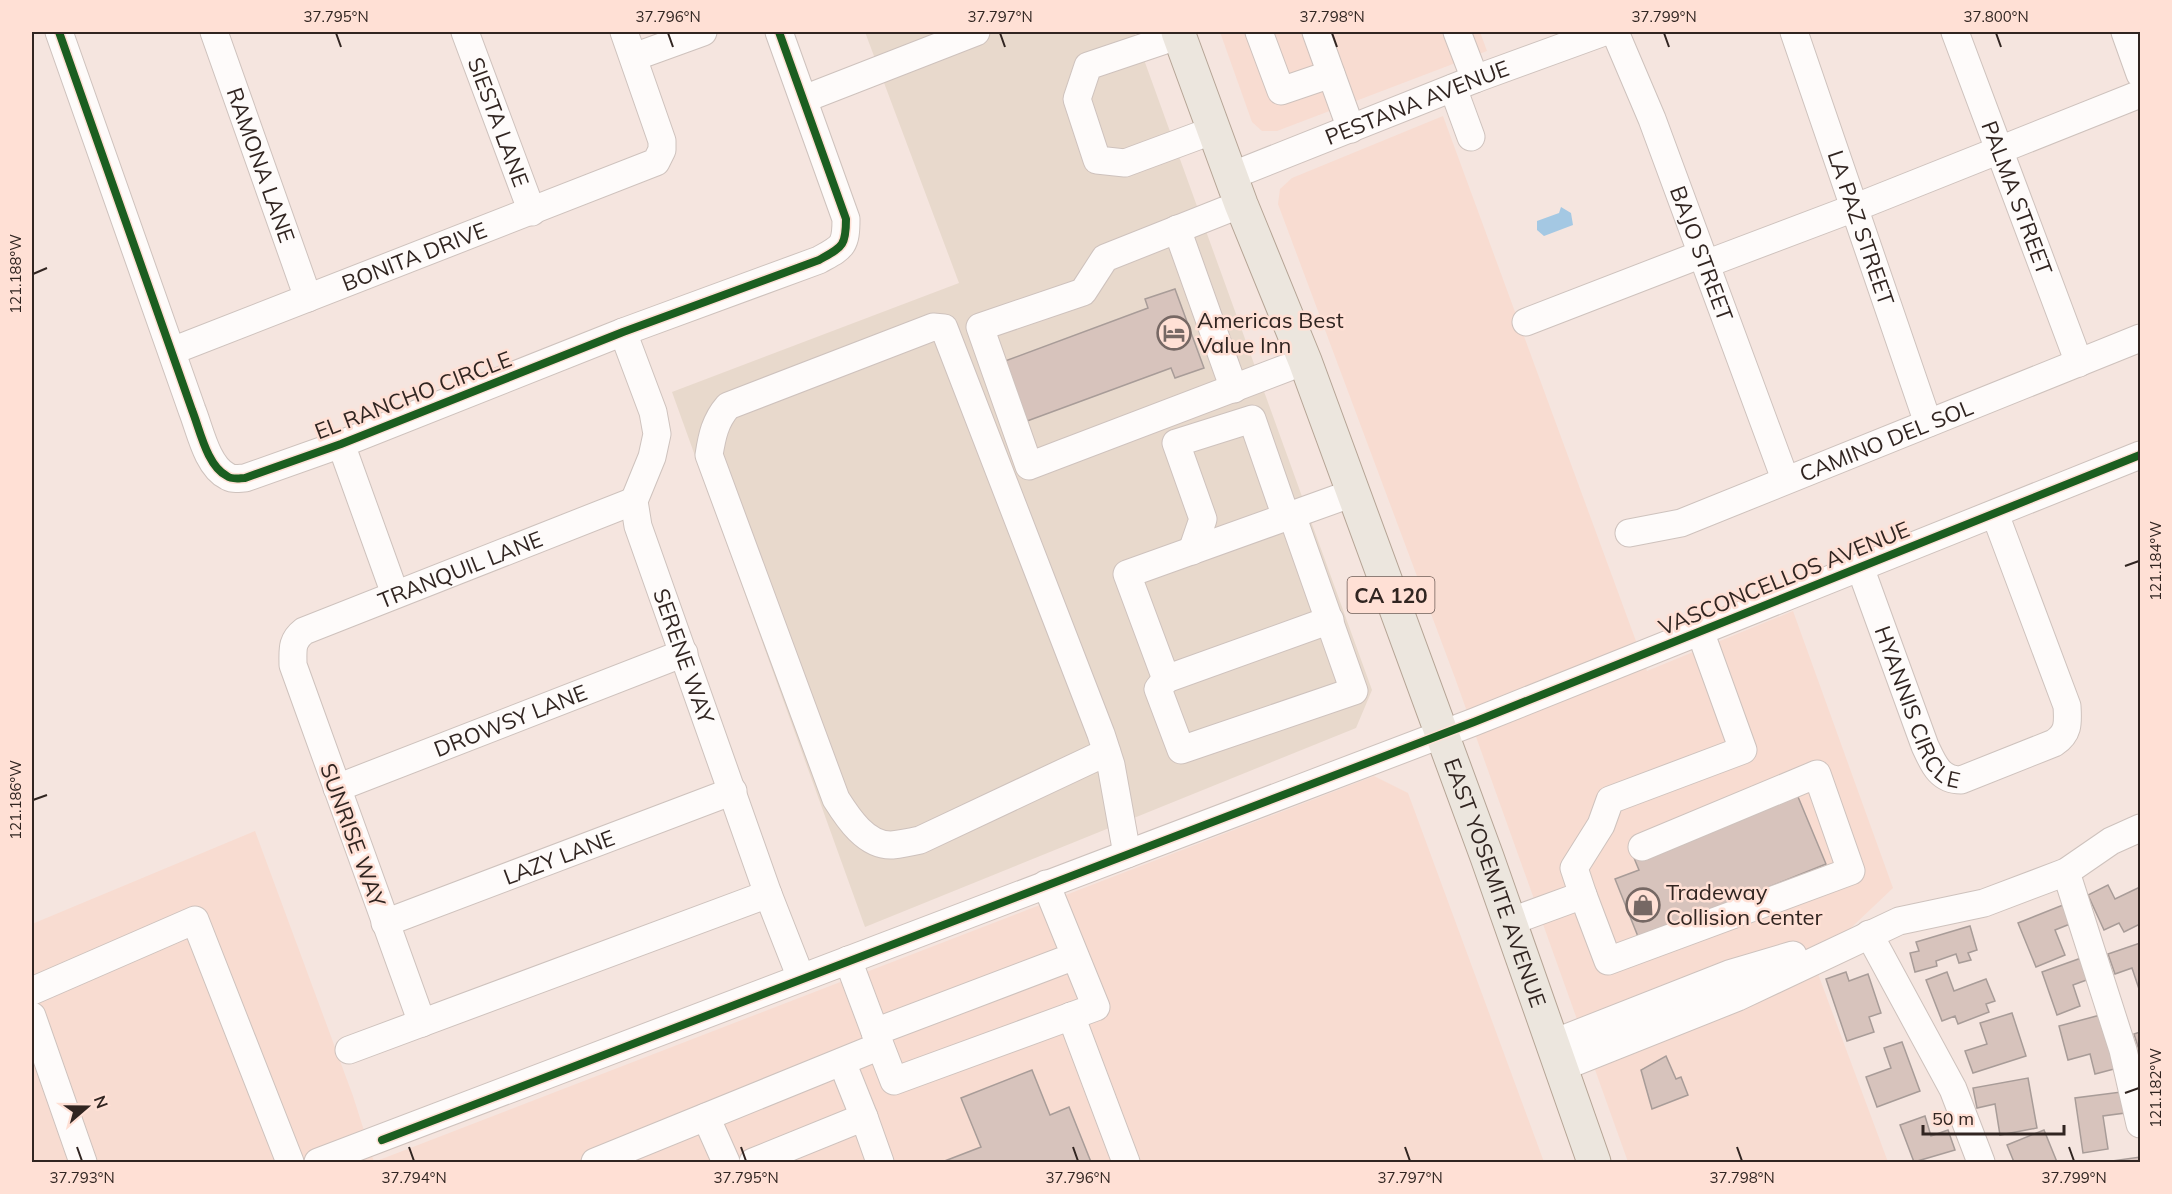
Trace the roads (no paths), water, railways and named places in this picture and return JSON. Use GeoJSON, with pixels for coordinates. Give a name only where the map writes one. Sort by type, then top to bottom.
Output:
{"type":"FeatureCollection","features":[{"type":"Feature","properties":{"kind":"main road","name":"EAST YOSEMITE AVENUE"},"geometry":{"type":"LineString","coordinates":[[1179,33],[1236,190],[1305,361],[1442,734],[1594,1162]]}},
{"type":"Feature","properties":{"kind":"street","name":"EL RANCHO CIRCLE"},"geometry":{"type":"LineString","coordinates":[[59,32],[192,410],[214,464],[226,476],[245,478],[341,444],[623,332],[819,260],[841,247],[846,238],[846,219],[778,32]]}},
{"type":"Feature","properties":{"kind":"street","name":"RAMONA LANE"},"geometry":{"type":"LineString","coordinates":[[214,32],[308,298]]}},
{"type":"Feature","properties":{"kind":"street","name":"SIESTA LANE"},"geometry":{"type":"LineString","coordinates":[[465,32],[532,212]]}},
{"type":"Feature","properties":{"kind":"street"},"geometry":{"type":"LineString","coordinates":[[624,32],[633,57],[703,32]]}},
{"type":"Feature","properties":{"kind":"street"},"geometry":{"type":"LineString","coordinates":[[804,99],[976,32]]}},
{"type":"Feature","properties":{"kind":"street"},"geometry":{"type":"LineString","coordinates":[[1259,32],[1281,91],[1331,74]]}},
{"type":"Feature","properties":{"kind":"street"},"geometry":{"type":"LineString","coordinates":[[1316,32],[1351,129]]}},
{"type":"Feature","properties":{"kind":"street"},"geometry":{"type":"LineString","coordinates":[[1457,32],[1471,137]]}},
{"type":"Feature","properties":{"kind":"street","name":"PESTANA AVENUE"},"geometry":{"type":"LineString","coordinates":[[1234,389],[1029,466],[980,327],[1083,292],[1105,258],[1177,229],[1236,190],[1351,129],[1464,83],[1604,32]]}},
{"type":"Feature","properties":{"kind":"street","name":"BAJO STREET"},"geometry":{"type":"LineString","coordinates":[[1615,32],[1652,119],[1785,480]]}},
{"type":"Feature","properties":{"kind":"street","name":"LA PAZ STREET"},"geometry":{"type":"LineString","coordinates":[[1794,32],[1928,423]]}},
{"type":"Feature","properties":{"kind":"street","name":"PALMA STREET"},"geometry":{"type":"LineString","coordinates":[[1955,32],[2079,363]]}},
{"type":"Feature","properties":{"kind":"street"},"geometry":{"type":"LineString","coordinates":[[2125,32],[2140,74]]}},
{"type":"Feature","properties":{"kind":"street"},"geometry":{"type":"LineString","coordinates":[[1179,33],[1088,66],[1077,99],[1097,160],[1125,163],[1214,130]]}},
{"type":"Feature","properties":{"kind":"street","name":"BONITA DRIVE"},"geometry":{"type":"LineString","coordinates":[[172,351],[656,162],[662,150],[662,141],[633,57]]}},
{"type":"Feature","properties":{"kind":"street"},"geometry":{"type":"LineString","coordinates":[[1526,322],[1854,208],[2140,94]]}},
{"type":"Feature","properties":{"kind":"street"},"geometry":{"type":"LineString","coordinates":[[1177,229],[1234,389],[1305,361]]}},
{"type":"Feature","properties":{"kind":"street"},"geometry":{"type":"LineString","coordinates":[[1107,752],[920,840],[890,845],[867,836],[849,820],[836,799],[709,455],[718,417],[728,406],[933,327],[944,328],[1107,752],[1127,854]]}},
{"type":"Feature","properties":{"kind":"street"},"geometry":{"type":"LineString","coordinates":[[623,332],[653,412],[657,434],[652,457],[634,501]]}},
{"type":"Feature","properties":{"kind":"street","name":"CAMINO DEL SOL"},"geometry":{"type":"LineString","coordinates":[[1629,533],[1681,523],[2140,338]]}},
{"type":"Feature","properties":{"kind":"street"},"geometry":{"type":"LineString","coordinates":[[1192,551],[1203,519],[1176,444],[1252,419],[1330,620],[1354,690],[1181,750],[1158,689],[1166,680],[1330,620]]}},
{"type":"Feature","properties":{"kind":"street"},"geometry":{"type":"LineString","coordinates":[[341,444],[395,594]]}},
{"type":"Feature","properties":{"kind":"street","name":"VASCONCELLOS AVENUE"},"geometry":{"type":"LineString","coordinates":[[318,1162],[345,1158],[382,1140],[801,978],[1442,734],[2140,455]]}},
{"type":"Feature","properties":{"kind":"street"},"geometry":{"type":"LineString","coordinates":[[1166,680],[1127,574],[1353,493]]}},
{"type":"Feature","properties":{"kind":"street","name":"TRANQUIL LANE"},"geometry":{"type":"LineString","coordinates":[[292,645],[296,637],[304,631],[634,501]]}},
{"type":"Feature","properties":{"kind":"street","name":"SERENE WAY"},"geometry":{"type":"LineString","coordinates":[[634,501],[638,526],[768,894],[782,924],[801,978]]}},
{"type":"Feature","properties":{"kind":"street","name":"HYANNIS CIRCLE"},"geometry":{"type":"LineString","coordinates":[[1860,567],[1925,746],[1938,772],[1952,780],[1961,780],[2054,743],[2062,738],[2069,726],[2067,706],[1995,514]]}},
{"type":"Feature","properties":{"kind":"street"},"geometry":{"type":"LineString","coordinates":[[1642,847],[1816,774],[1851,871],[1608,962],[1574,868],[1601,825],[1610,800],[1743,750],[1700,631]]}},
{"type":"Feature","properties":{"kind":"street","name":"SUNRISE WAY"},"geometry":{"type":"LineString","coordinates":[[292,645],[293,665],[422,1023]]}},
{"type":"Feature","properties":{"kind":"street","name":"DROWSY LANE"},"geometry":{"type":"LineString","coordinates":[[337,788],[684,653]]}},
{"type":"Feature","properties":{"kind":"street","name":"LAZY LANE"},"geometry":{"type":"LineString","coordinates":[[385,923],[733,791]]}},
{"type":"Feature","properties":{"kind":"street"},"geometry":{"type":"LineString","coordinates":[[1556,1056],[1729,974],[1869,934],[1899,921],[1984,903],[2066,872],[2111,842],[2140,828]]}},
{"type":"Feature","properties":{"kind":"street"},"geometry":{"type":"LineString","coordinates":[[2066,872],[2123,1050],[2140,1124]]}},
{"type":"Feature","properties":{"kind":"street"},"geometry":{"type":"LineString","coordinates":[[848,960],[894,1081],[1095,1007],[1046,884]]}},
{"type":"Feature","properties":{"kind":"street"},"geometry":{"type":"LineString","coordinates":[[349,1050],[768,894]]}},
{"type":"Feature","properties":{"kind":"street"},"geometry":{"type":"LineString","coordinates":[[1509,922],[1583,895]]}},
{"type":"Feature","properties":{"kind":"street"},"geometry":{"type":"LineString","coordinates":[[32,991],[195,920],[290,1162]]}},
{"type":"Feature","properties":{"kind":"street"},"geometry":{"type":"LineString","coordinates":[[1869,934],[1953,1089],[1981,1162]]}},
{"type":"Feature","properties":{"kind":"street"},"geometry":{"type":"LineString","coordinates":[[595,1162],[842,1062],[878,1039],[1075,956]]}},
{"type":"Feature","properties":{"kind":"street"},"geometry":{"type":"LineString","coordinates":[[32,1016],[83,1162]]}},
{"type":"Feature","properties":{"kind":"street"},"geometry":{"type":"LineString","coordinates":[[1071,1016],[1126,1162]]}},
{"type":"Feature","properties":{"kind":"street"},"geometry":{"type":"LineString","coordinates":[[842,1062],[880,1162]]}},
{"type":"Feature","properties":{"kind":"street"},"geometry":{"type":"LineString","coordinates":[[706,1117],[726,1162]]}},
{"type":"Feature","properties":{"kind":"street"},"geometry":{"type":"LineString","coordinates":[[753,1162],[864,1117]]}},
{"type":"Feature","properties":{"kind":"water"},"geometry":{"type":"Polygon","coordinates":[[[1561,207],[1571,213],[1573,225],[1544,236],[1537,230],[1537,221],[1559,213],[1561,207]]]}},
{"type":"Feature","properties":{"kind":"place","name":"Americas Best Value Inn"},"geometry":{"type":"Point","coordinates":[1174,333]}},
{"type":"Feature","properties":{"kind":"place","name":"Tradeway Collision Center"},"geometry":{"type":"Point","coordinates":[1643,905]}}]}
